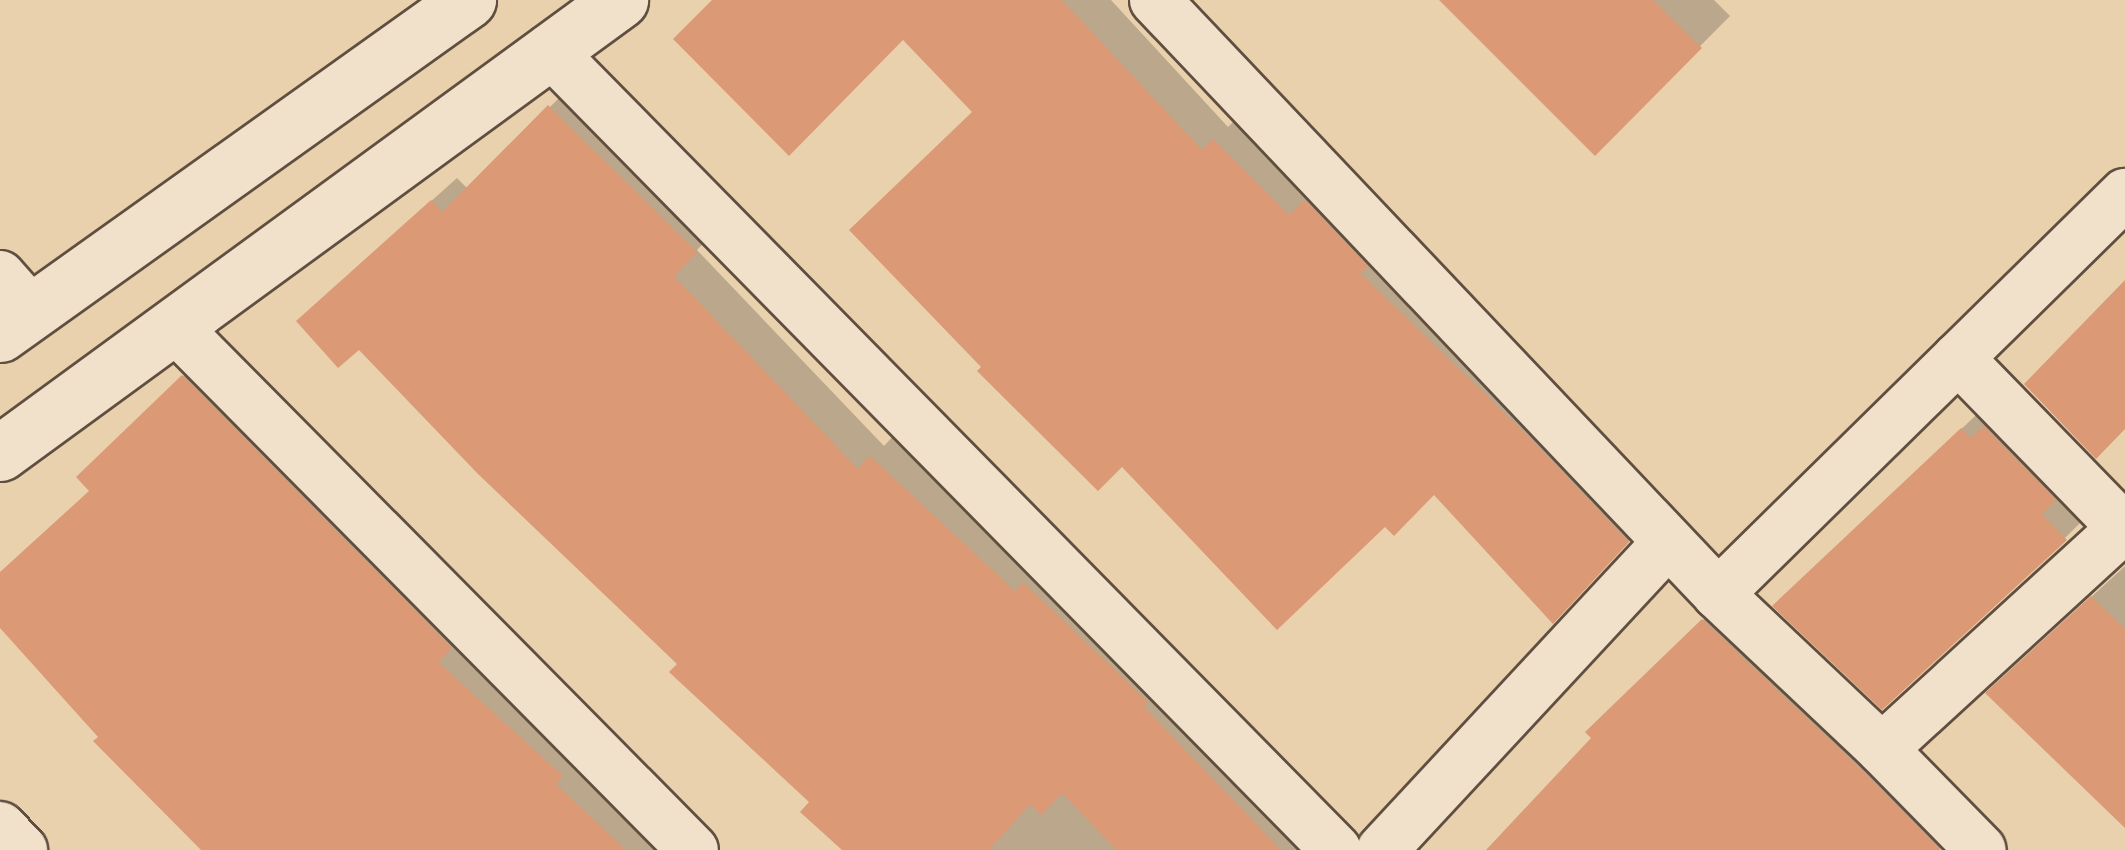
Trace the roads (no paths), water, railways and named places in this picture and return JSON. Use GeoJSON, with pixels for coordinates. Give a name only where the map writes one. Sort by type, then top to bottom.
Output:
{"type":"FeatureCollection","features":[{"type":"Feature","properties":{"kind":"main road"},"geometry":{"type":"LineString","coordinates":[[10,307],[468,0]]}},
{"type":"Feature","properties":{"kind":"main road"},"geometry":{"type":"LineString","coordinates":[[0,453],[620,0]]}},
{"type":"Feature","properties":{"kind":"street"},"geometry":{"type":"LineString","coordinates":[[1155,0],[1718,594],[1882,748],[1981,850]]}},
{"type":"Feature","properties":{"kind":"street"},"geometry":{"type":"LineString","coordinates":[[549,50],[1336,850]]}},
{"type":"Feature","properties":{"kind":"street"},"geometry":{"type":"LineString","coordinates":[[1718,594],[2125,194]]}},
{"type":"Feature","properties":{"kind":"street"},"geometry":{"type":"LineString","coordinates":[[175,327],[693,850]]}},
{"type":"Feature","properties":{"kind":"street"},"geometry":{"type":"LineString","coordinates":[[1882,748],[2124,528],[1958,358]]}},
{"type":"Feature","properties":{"kind":"street"},"geometry":{"type":"LineString","coordinates":[[1382,850],[1668,542]]}},
{"type":"Feature","properties":{"kind":"street"},"geometry":{"type":"LineString","coordinates":[[0,827],[22,850]]}}]}
